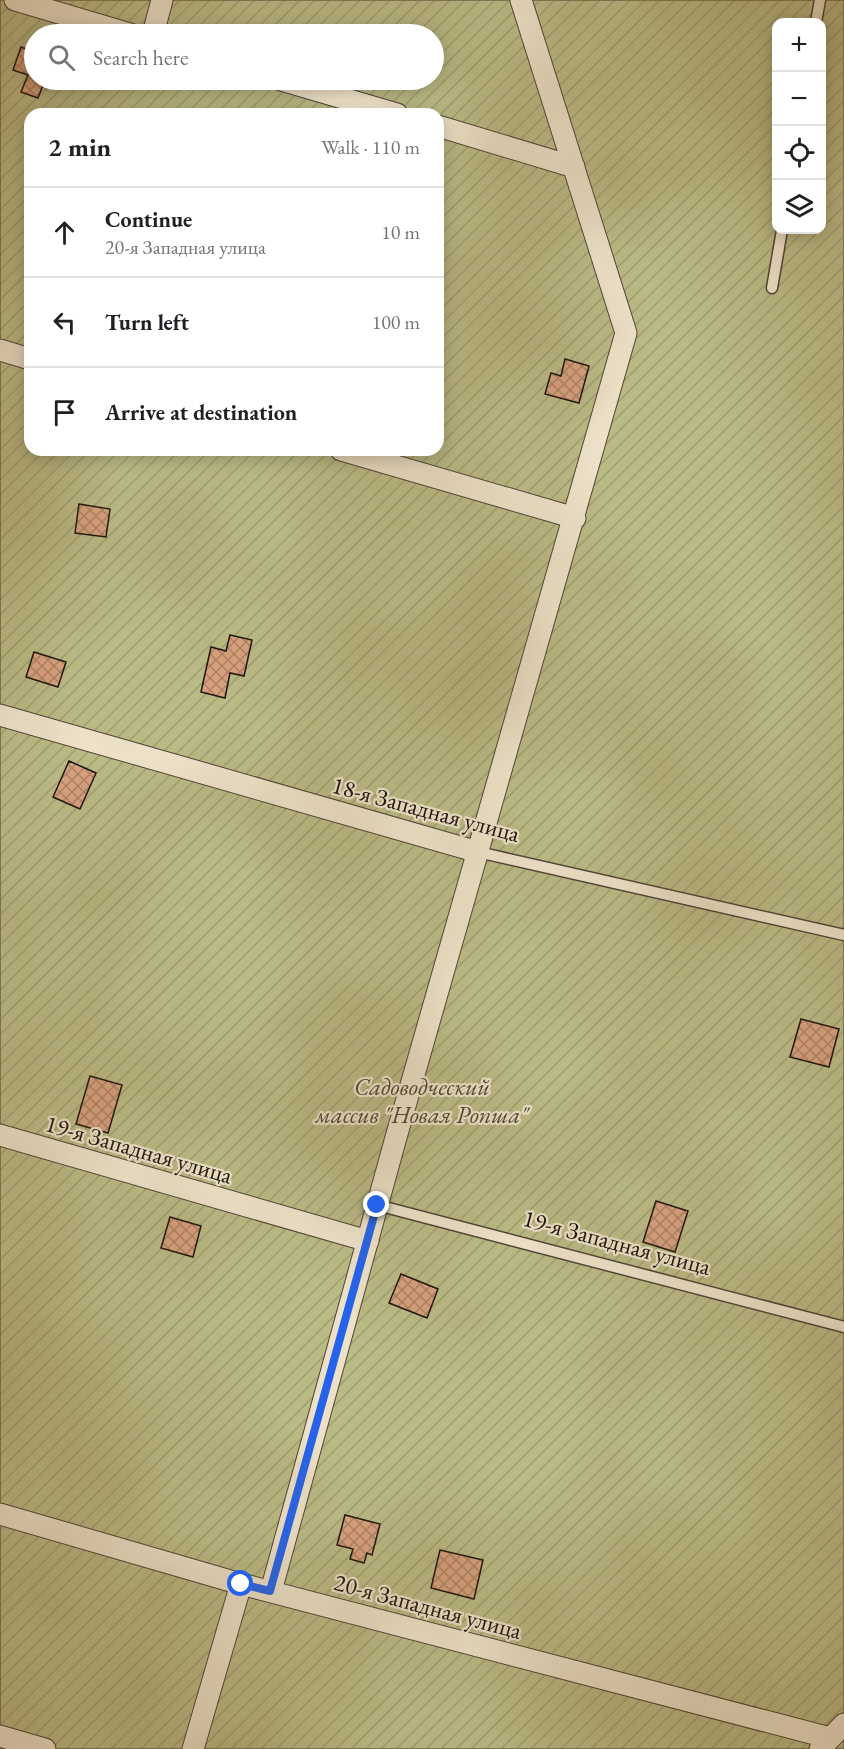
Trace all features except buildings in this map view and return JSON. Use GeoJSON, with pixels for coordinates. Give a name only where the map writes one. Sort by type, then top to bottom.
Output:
{"type":"FeatureCollection","features":[{"type":"Feature","properties":{"kind":"street"},"geometry":{"type":"LineString","coordinates":[[15,0],[96,24]]}},
{"type":"Feature","properties":{"kind":"street"},"geometry":{"type":"LineString","coordinates":[[156,24],[162,0]]}},
{"type":"Feature","properties":{"kind":"street"},"geometry":{"type":"LineString","coordinates":[[270,1591],[377,1205],[626,333],[521,0]]}},
{"type":"Feature","properties":{"kind":"street"},"geometry":{"type":"LineString","coordinates":[[315,90],[377,108]]}},
{"type":"Feature","properties":{"kind":"street"},"geometry":{"type":"LineString","coordinates":[[444,128],[574,166]]}},
{"type":"Feature","properties":{"kind":"street"},"geometry":{"type":"LineString","coordinates":[[0,350],[24,357]]}},
{"type":"Feature","properties":{"kind":"street"},"geometry":{"type":"LineString","coordinates":[[362,456],[575,518]]}},
{"type":"Feature","properties":{"kind":"street","name":"18-я Западная улица"},"geometry":{"type":"LineString","coordinates":[[0,715],[478,852]]}},
{"type":"Feature","properties":{"kind":"street","name":"19-я Западная улица"},"geometry":{"type":"LineString","coordinates":[[0,1135],[368,1241]]}},
{"type":"Feature","properties":{"kind":"street","name":"20-я Западная улица"},"geometry":{"type":"LineString","coordinates":[[0,1515],[241,1584],[834,1738]]}},
{"type":"Feature","properties":{"kind":"street"},"geometry":{"type":"LineString","coordinates":[[193,1749],[241,1584]]}},
{"type":"Feature","properties":{"kind":"street"},"geometry":{"type":"LineString","coordinates":[[0,1736],[45,1749]]}},
{"type":"Feature","properties":{"kind":"lane"},"geometry":{"type":"LineString","coordinates":[[817,18],[820,0]]}},
{"type":"Feature","properties":{"kind":"lane"},"geometry":{"type":"LineString","coordinates":[[772,288],[781,234]]}},
{"type":"Feature","properties":{"kind":"lane","name":"18-я Западная улица"},"geometry":{"type":"LineString","coordinates":[[478,852],[844,935]]}},
{"type":"Feature","properties":{"kind":"lane","name":"19-я Западная улица"},"geometry":{"type":"LineString","coordinates":[[377,1205],[844,1327]]}},
{"type":"Feature","properties":{"kind":"green space","name":"Садоводческий массив \"Новая Ропша\""},"geometry":{"type":"Polygon","coordinates":[[[0,0],[844,0],[844,1749],[0,1749],[0,0]]]}},
{"type":"Feature","properties":{"kind":"route"},"geometry":{"type":"LineString","coordinates":[[241,1584],[270,1591],[377,1205]]}}]}
